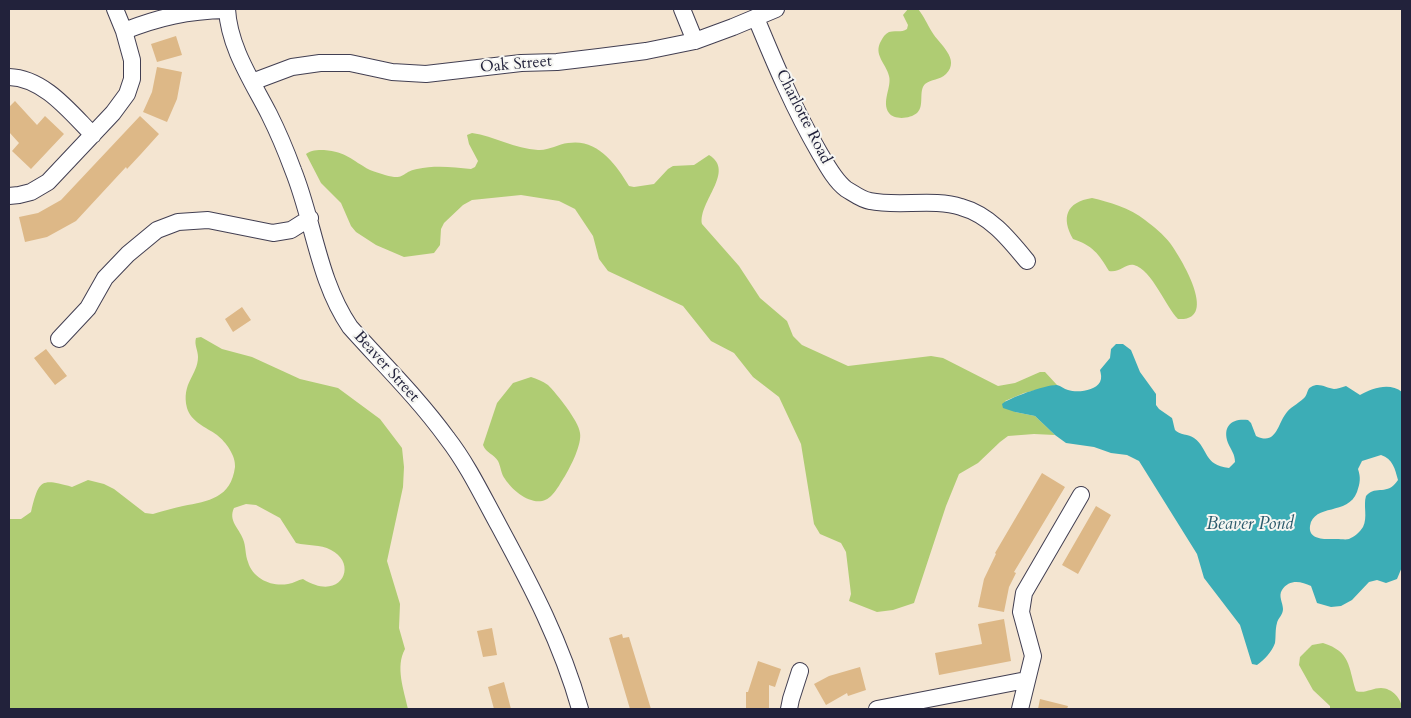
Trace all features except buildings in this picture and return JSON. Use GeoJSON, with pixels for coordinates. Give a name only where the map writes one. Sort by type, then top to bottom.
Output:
{"type":"FeatureCollection","features":[{"type":"Feature","properties":{"kind":"street"},"geometry":{"type":"LineString","coordinates":[[9,196],[31,192],[48,182],[93,135],[127,94],[132,79],[130,52],[115,9]]}},
{"type":"Feature","properties":{"kind":"street"},"geometry":{"type":"LineString","coordinates":[[682,9],[695,41]]}},
{"type":"Feature","properties":{"kind":"street","name":"Oak Street"},"geometry":{"type":"LineString","coordinates":[[252,82],[292,67],[320,63],[350,64],[392,72],[426,74],[521,63],[600,58],[695,41],[776,9]]}},
{"type":"Feature","properties":{"kind":"street"},"geometry":{"type":"LineString","coordinates":[[124,31],[170,16],[201,11],[226,10]]}},
{"type":"Feature","properties":{"kind":"street","name":"Beaver Street"},"geometry":{"type":"LineString","coordinates":[[226,10],[239,56],[282,144],[310,218],[325,276],[341,313],[355,332],[419,402],[448,439],[468,470],[524,571],[551,626],[564,657],[580,709]]}},
{"type":"Feature","properties":{"kind":"street","name":"Charlotte Road"},"geometry":{"type":"LineString","coordinates":[[756,18],[778,72],[806,130],[826,165],[844,187],[868,201],[961,206],[988,220],[1008,238],[1027,261]]}},
{"type":"Feature","properties":{"kind":"street"},"geometry":{"type":"LineString","coordinates":[[9,78],[20,78],[34,83],[62,104],[93,135]]}},
{"type":"Feature","properties":{"kind":"street"},"geometry":{"type":"LineString","coordinates":[[59,339],[88,308],[105,278],[128,254],[157,230],[178,222],[208,220],[273,233],[291,230],[310,218]]}},
{"type":"Feature","properties":{"kind":"street"},"geometry":{"type":"LineString","coordinates":[[1020,709],[1033,656],[1021,612],[1024,593],[1081,495]]}},
{"type":"Feature","properties":{"kind":"street"},"geometry":{"type":"LineString","coordinates":[[789,709],[790,699],[800,671]]}},
{"type":"Feature","properties":{"kind":"street"},"geometry":{"type":"LineString","coordinates":[[877,709],[1026,680]]}},
{"type":"Feature","properties":{"kind":"green space"},"geometry":{"type":"Polygon","coordinates":[[[908,9],[918,9],[947,52],[951,63],[946,74],[925,84],[922,90],[921,106],[917,113],[910,117],[898,118],[891,115],[887,109],[886,99],[890,80],[878,51],[881,41],[886,34],[891,31],[907,29],[908,25],[903,15],[908,9]]]}},
{"type":"Feature","properties":{"kind":"green space"},"geometry":{"type":"Polygon","coordinates":[[[472,133],[538,150],[568,143],[588,145],[597,149],[612,161],[629,186],[634,187],[654,184],[673,166],[694,165],[709,155],[716,162],[719,169],[718,178],[702,215],[702,224],[739,266],[760,298],[787,321],[793,336],[802,345],[848,366],[931,356],[943,358],[998,386],[1015,383],[1040,372],[1045,372],[1057,385],[1024,393],[1005,401],[1015,412],[1035,416],[1055,435],[1008,436],[978,463],[959,474],[946,506],[914,603],[893,610],[877,612],[849,601],[851,594],[846,552],[841,543],[820,534],[814,524],[801,444],[779,397],[753,377],[734,353],[711,341],[683,306],[608,271],[599,259],[593,236],[575,209],[559,201],[521,195],[472,200],[463,205],[444,223],[441,229],[440,245],[434,253],[404,257],[376,245],[356,232],[351,226],[341,203],[321,183],[306,154],[319,150],[332,151],[348,157],[370,170],[392,177],[400,177],[412,170],[430,167],[471,169],[475,167],[478,161],[469,144],[467,135],[472,133]]]}},
{"type":"Feature","properties":{"kind":"green space"},"geometry":{"type":"Polygon","coordinates":[[[1092,198],[1133,212],[1168,240],[1182,262],[1194,288],[1197,300],[1196,310],[1190,317],[1178,319],[1153,281],[1141,268],[1128,265],[1116,271],[1109,271],[1094,251],[1085,244],[1073,239],[1067,224],[1068,212],[1076,203],[1092,198]]]}},
{"type":"Feature","properties":{"kind":"green space"},"geometry":{"type":"Polygon","coordinates":[[[201,337],[222,349],[252,357],[300,379],[338,388],[380,419],[402,448],[404,467],[403,487],[387,561],[400,604],[399,628],[405,649],[400,671],[408,709],[9,709],[9,519],[21,519],[31,512],[36,493],[42,484],[53,483],[72,487],[88,480],[104,484],[114,489],[145,513],[153,514],[210,500],[224,492],[229,485],[235,467],[234,458],[230,450],[217,435],[195,421],[187,408],[186,392],[198,357],[195,343],[196,338],[201,337]],[[246,504],[234,508],[232,513],[233,521],[245,545],[250,568],[254,573],[270,583],[282,585],[303,579],[316,585],[327,587],[336,584],[342,579],[344,564],[339,556],[323,547],[296,543],[280,518],[256,505],[246,504]]]}},
{"type":"Feature","properties":{"kind":"green space"},"geometry":{"type":"Polygon","coordinates":[[[531,377],[544,382],[552,389],[572,415],[580,433],[578,449],[565,476],[552,495],[540,501],[533,501],[514,490],[504,477],[498,461],[483,445],[497,403],[513,383],[531,377]]]}},
{"type":"Feature","properties":{"kind":"green space"},"geometry":{"type":"Polygon","coordinates":[[[1323,643],[1339,651],[1344,656],[1356,691],[1362,692],[1385,688],[1398,698],[1402,709],[1330,709],[1330,706],[1313,690],[1299,665],[1300,657],[1312,645],[1323,643]]]}},
{"type":"Feature","properties":{"kind":"water","name":"Beaver Pond"},"geometry":{"type":"Polygon","coordinates":[[[1116,344],[1123,344],[1131,350],[1140,372],[1156,394],[1156,405],[1172,418],[1175,430],[1199,442],[1210,460],[1215,464],[1229,468],[1235,462],[1234,454],[1226,437],[1227,428],[1230,424],[1237,420],[1248,420],[1256,436],[1268,438],[1276,432],[1287,412],[1306,396],[1311,387],[1320,385],[1334,389],[1346,386],[1360,395],[1381,387],[1392,387],[1402,392],[1402,567],[1397,579],[1386,583],[1377,580],[1369,582],[1352,600],[1341,606],[1331,607],[1317,603],[1311,586],[1299,582],[1288,584],[1281,592],[1283,611],[1277,623],[1274,646],[1268,656],[1260,663],[1257,665],[1252,664],[1240,625],[1204,578],[1197,554],[1139,461],[1127,455],[1066,443],[1035,416],[1003,408],[1002,404],[1006,401],[1052,385],[1076,391],[1086,390],[1098,385],[1101,378],[1100,370],[1110,358],[1111,349],[1116,344]],[[1381,455],[1362,461],[1358,469],[1359,486],[1353,499],[1339,507],[1318,514],[1313,519],[1310,531],[1315,537],[1349,539],[1360,531],[1365,519],[1366,496],[1374,491],[1390,488],[1398,480],[1393,465],[1381,455]]]}}]}
